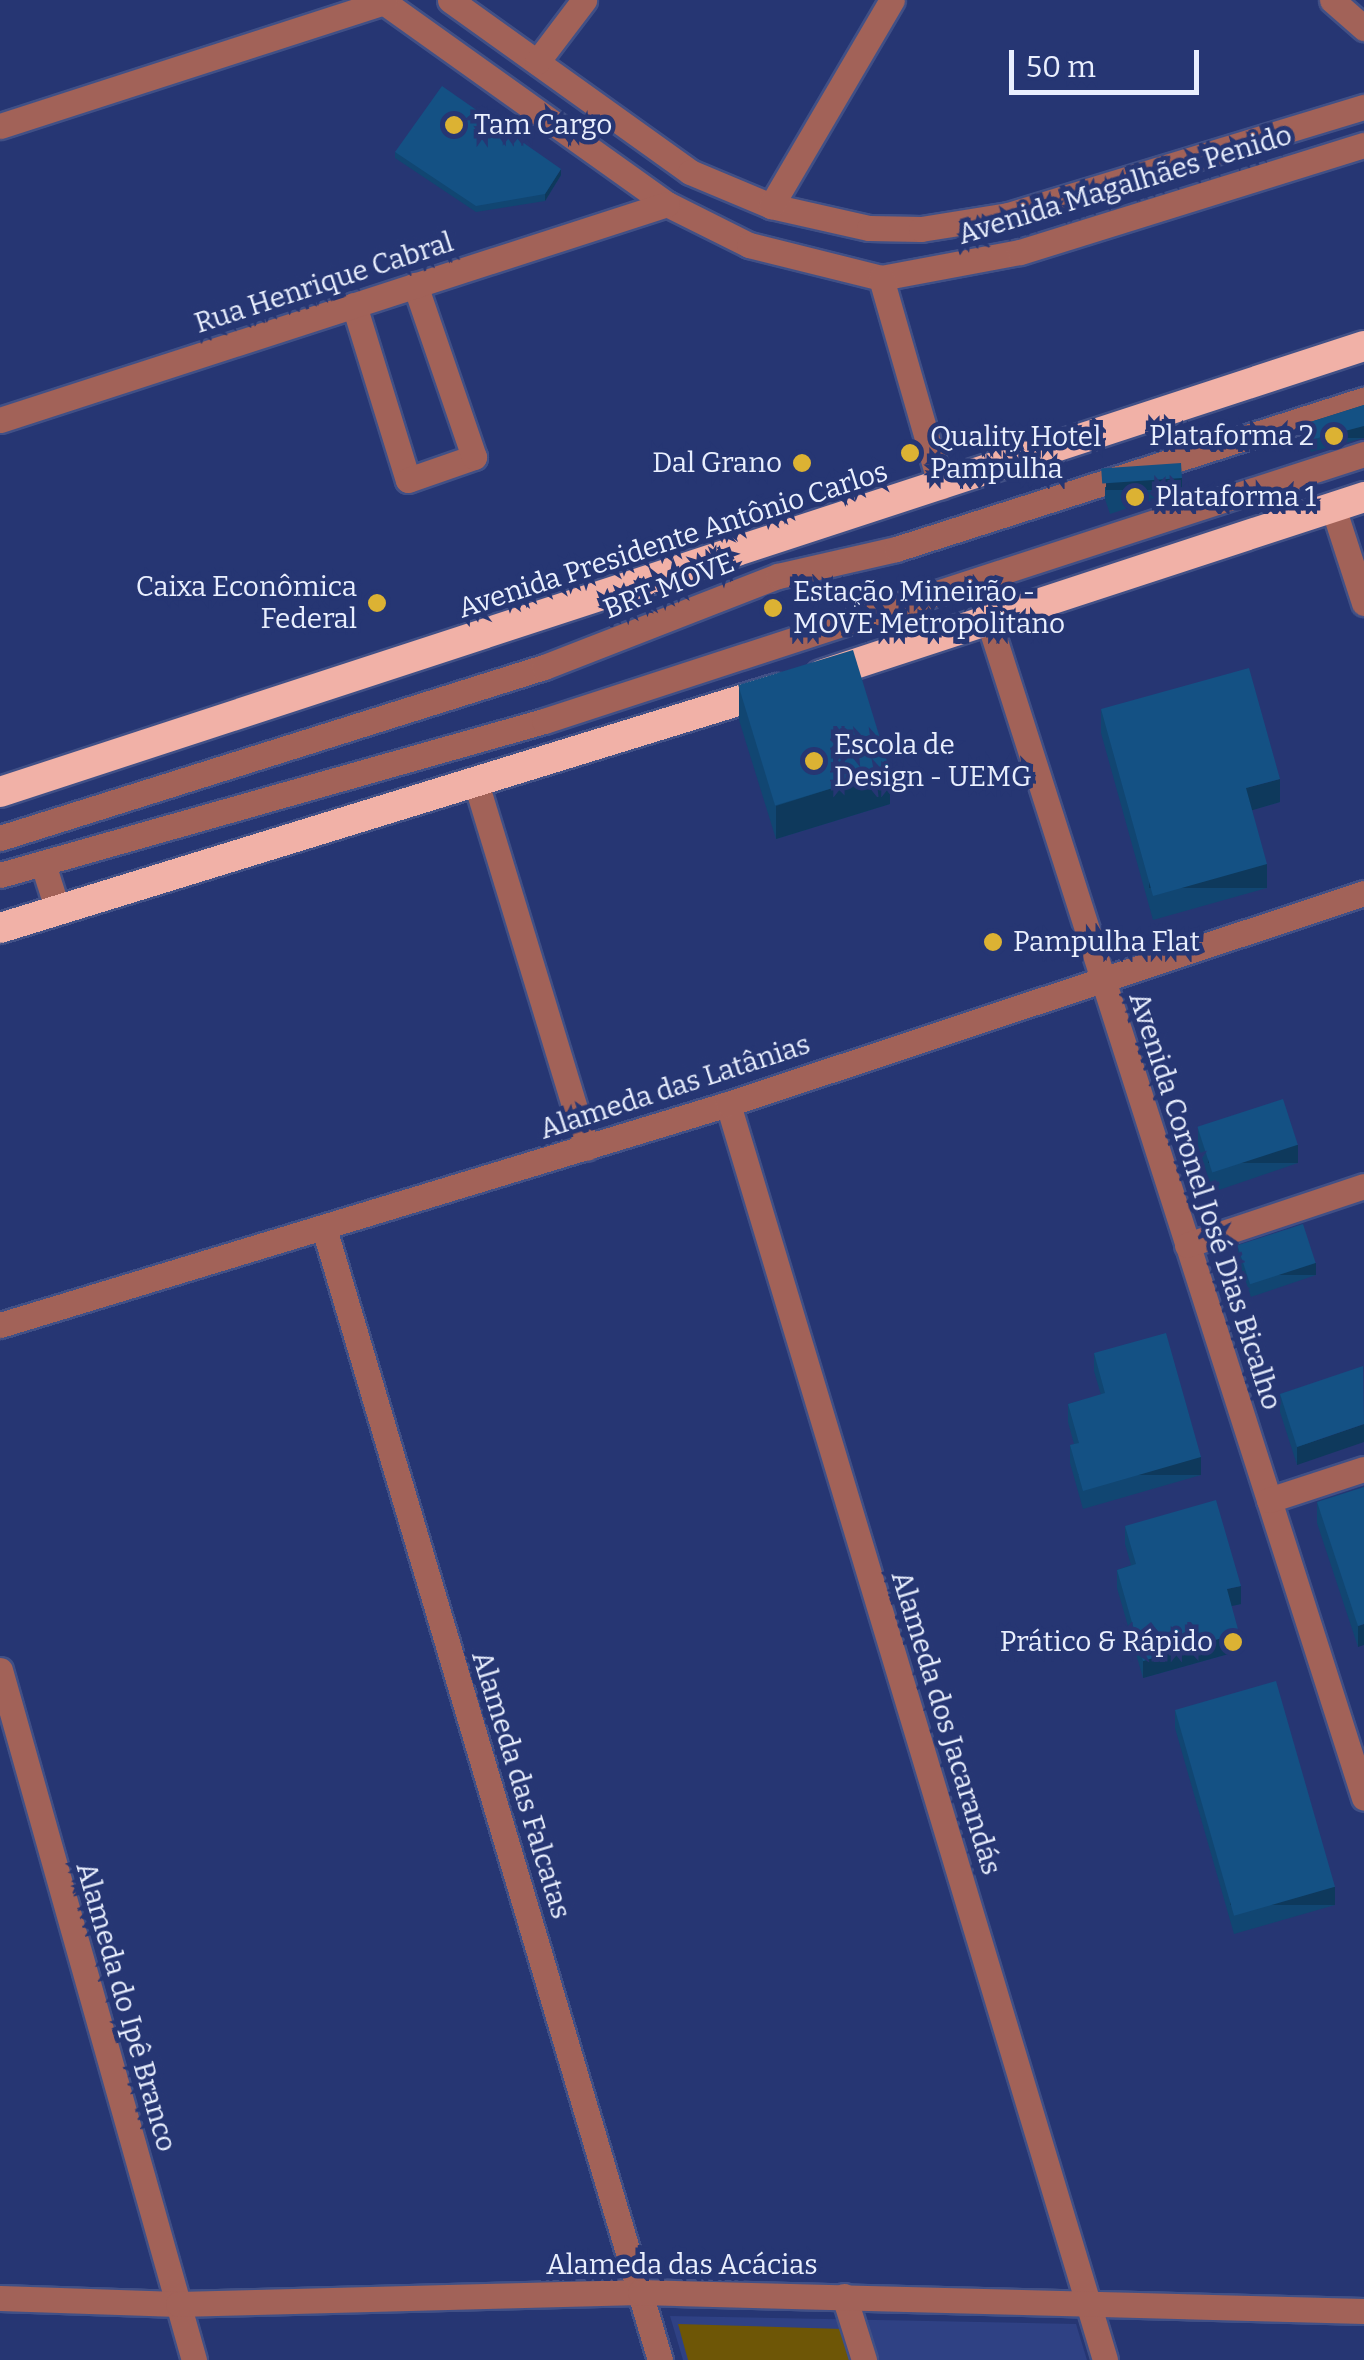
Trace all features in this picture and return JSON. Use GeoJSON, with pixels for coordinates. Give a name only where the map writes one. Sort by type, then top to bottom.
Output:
{"type":"FeatureCollection","features":[{"type":"Feature","properties":{"kind":"highway","name":"Avenida Presidente Antônio Carlos"},"geometry":{"type":"LineString","coordinates":[[0,792],[1364,346]]}},
{"type":"Feature","properties":{"kind":"highway"},"geometry":{"type":"LineString","coordinates":[[0,928],[476,786],[1364,497]]}},
{"type":"Feature","properties":{"kind":"street","name":"Avenida Magalhães Penido"},"geometry":{"type":"LineString","coordinates":[[450,0],[690,172],[771,206],[869,228],[921,229],[990,218],[1364,107]]}},
{"type":"Feature","properties":{"kind":"street"},"geometry":{"type":"LineString","coordinates":[[536,62],[584,0]]}},
{"type":"Feature","properties":{"kind":"street"},"geometry":{"type":"LineString","coordinates":[[771,206],[892,0]]}},
{"type":"Feature","properties":{"kind":"street"},"geometry":{"type":"LineString","coordinates":[[1332,0],[1364,28]]}},
{"type":"Feature","properties":{"kind":"street","name":"Avenida Magalhães Penido"},"geometry":{"type":"LineString","coordinates":[[382,1],[667,204],[749,245],[881,278],[1020,252],[1364,145]]}},
{"type":"Feature","properties":{"kind":"street"},"geometry":{"type":"LineString","coordinates":[[0,126],[382,1]]}},
{"type":"Feature","properties":{"kind":"street","name":"Rua Henrique Cabral"},"geometry":{"type":"LineString","coordinates":[[0,420],[667,204]]}},
{"type":"Feature","properties":{"kind":"street"},"geometry":{"type":"LineString","coordinates":[[881,278],[942,487]]}},
{"type":"Feature","properties":{"kind":"street"},"geometry":{"type":"LineString","coordinates":[[354,305],[408,480],[474,458],[415,286]]}},
{"type":"Feature","properties":{"kind":"street","name":"BRT MOVE"},"geometry":{"type":"LineString","coordinates":[[0,838],[544,666],[778,576],[896,549],[1364,400]]}},
{"type":"Feature","properties":{"kind":"street"},"geometry":{"type":"LineString","coordinates":[[0,875],[544,721],[1364,454]]}},
{"type":"Feature","properties":{"kind":"street"},"geometry":{"type":"LineString","coordinates":[[1333,507],[1364,602]]}},
{"type":"Feature","properties":{"kind":"street","name":"Avenida Coronel José Dias Bicalho"},"geometry":{"type":"LineString","coordinates":[[989,622],[1361,1781]]}},
{"type":"Feature","properties":{"kind":"street"},"geometry":{"type":"LineString","coordinates":[[476,786],[586,1148]]}},
{"type":"Feature","properties":{"kind":"street"},"geometry":{"type":"LineString","coordinates":[[43,864],[58,911]]}},
{"type":"Feature","properties":{"kind":"street","name":"Alameda das Latânias"},"geometry":{"type":"LineString","coordinates":[[0,1325],[728,1104],[1364,893]]}},
{"type":"Feature","properties":{"kind":"street","name":"Alameda dos Jacarandás"},"geometry":{"type":"LineString","coordinates":[[728,1104],[1106,2360]]}},
{"type":"Feature","properties":{"kind":"street"},"geometry":{"type":"LineString","coordinates":[[1188,1244],[1364,1186]]}},
{"type":"Feature","properties":{"kind":"street","name":"Alameda das Falcatas"},"geometry":{"type":"LineString","coordinates":[[324,1228],[660,2360]]}},
{"type":"Feature","properties":{"kind":"street"},"geometry":{"type":"LineString","coordinates":[[1269,1500],[1364,1470]]}},
{"type":"Feature","properties":{"kind":"street","name":"Alameda do Ipê Branco"},"geometry":{"type":"LineString","coordinates":[[0,1670],[194,2360]]}},
{"type":"Feature","properties":{"kind":"street","name":"Alameda das Acácias"},"geometry":{"type":"LineString","coordinates":[[0,2298],[178,2304],[640,2292],[844,2296],[1090,2308],[1364,2311]]}},
{"type":"Feature","properties":{"kind":"street"},"geometry":{"type":"LineString","coordinates":[[844,2296],[864,2360]]}},
{"type":"Feature","properties":{"kind":"shaded area"},"geometry":{"type":"Polygon","coordinates":[[[670,2316],[1076,2324],[1087,2360],[683,2360],[670,2316]]]}},
{"type":"Feature","properties":{"kind":"shaded area"},"geometry":{"type":"Polygon","coordinates":[[[678,2324],[843,2329],[852,2360],[688,2360],[678,2324]]]}},
{"type":"Feature","properties":{"kind":"building","name":"Tam Cargo"},"geometry":{"type":"Polygon","coordinates":[[[442,86],[561,169],[545,194],[476,206],[395,152],[442,86]]]}},
{"type":"Feature","properties":{"kind":"building"},"geometry":{"type":"Polygon","coordinates":[[[1364,405],[1364,426],[1311,440],[1304,424],[1364,405]]]}},
{"type":"Feature","properties":{"kind":"building"},"geometry":{"type":"Polygon","coordinates":[[[1181,463],[1182,478],[1102,484],[1101,469],[1181,463]]]}},
{"type":"Feature","properties":{"kind":"building","name":"Escola de Design - UEMG"},"geometry":{"type":"Polygon","coordinates":[[[853,650],[890,770],[775,806],[738,685],[853,650]]]}},
{"type":"Feature","properties":{"kind":"building"},"geometry":{"type":"Polygon","coordinates":[[[1249,668],[1280,779],[1246,788],[1267,864],[1153,896],[1101,709],[1249,668]]]}},
{"type":"Feature","properties":{"kind":"building"},"geometry":{"type":"Polygon","coordinates":[[[1283,1099],[1298,1145],[1212,1172],[1197,1127],[1283,1099]]]}},
{"type":"Feature","properties":{"kind":"building"},"geometry":{"type":"Polygon","coordinates":[[[1303,1224],[1316,1263],[1250,1284],[1237,1245],[1303,1224]]]}},
{"type":"Feature","properties":{"kind":"building"},"geometry":{"type":"Polygon","coordinates":[[[1166,1333],[1201,1457],[1083,1491],[1070,1445],[1079,1443],[1068,1404],[1105,1393],[1094,1353],[1166,1333]]]}},
{"type":"Feature","properties":{"kind":"building"},"geometry":{"type":"Polygon","coordinates":[[[1363,1366],[1364,1424],[1297,1447],[1280,1394],[1363,1366]]]}},
{"type":"Feature","properties":{"kind":"building"},"geometry":{"type":"Polygon","coordinates":[[[1364,1487],[1364,1624],[1358,1626],[1317,1502],[1364,1487]]]}},
{"type":"Feature","properties":{"kind":"building"},"geometry":{"type":"Polygon","coordinates":[[[1216,1500],[1241,1586],[1227,1589],[1239,1633],[1143,1661],[1117,1570],[1136,1564],[1125,1526],[1216,1500]]]}},
{"type":"Feature","properties":{"kind":"building"},"geometry":{"type":"Polygon","coordinates":[[[1276,1681],[1335,1887],[1234,1916],[1175,1710],[1276,1681]]]}},
{"type":"Feature","properties":{"kind":"place","name":"Tam Cargo"},"geometry":{"type":"Point","coordinates":[454,125]}},
{"type":"Feature","properties":{"kind":"place","name":"Plataforma 2"},"geometry":{"type":"Point","coordinates":[1334,436]}},
{"type":"Feature","properties":{"kind":"place","name":"Quality Hotel Pampulha"},"geometry":{"type":"Point","coordinates":[910,453]}},
{"type":"Feature","properties":{"kind":"place","name":"Dal Grano"},"geometry":{"type":"Point","coordinates":[802,463]}},
{"type":"Feature","properties":{"kind":"place","name":"Plataforma 1"},"geometry":{"type":"Point","coordinates":[1135,497]}},
{"type":"Feature","properties":{"kind":"place","name":"Caixa Econômica Federal"},"geometry":{"type":"Point","coordinates":[377,603]}},
{"type":"Feature","properties":{"kind":"place","name":"Estação Mineirão - MOVE Metropolitano"},"geometry":{"type":"Point","coordinates":[773,608]}},
{"type":"Feature","properties":{"kind":"place","name":"Escola de Design - UEMG"},"geometry":{"type":"Point","coordinates":[814,761]}},
{"type":"Feature","properties":{"kind":"place","name":"Pampulha Flat"},"geometry":{"type":"Point","coordinates":[993,942]}},
{"type":"Feature","properties":{"kind":"place","name":"Prático & Rápido"},"geometry":{"type":"Point","coordinates":[1233,1642]}}]}
